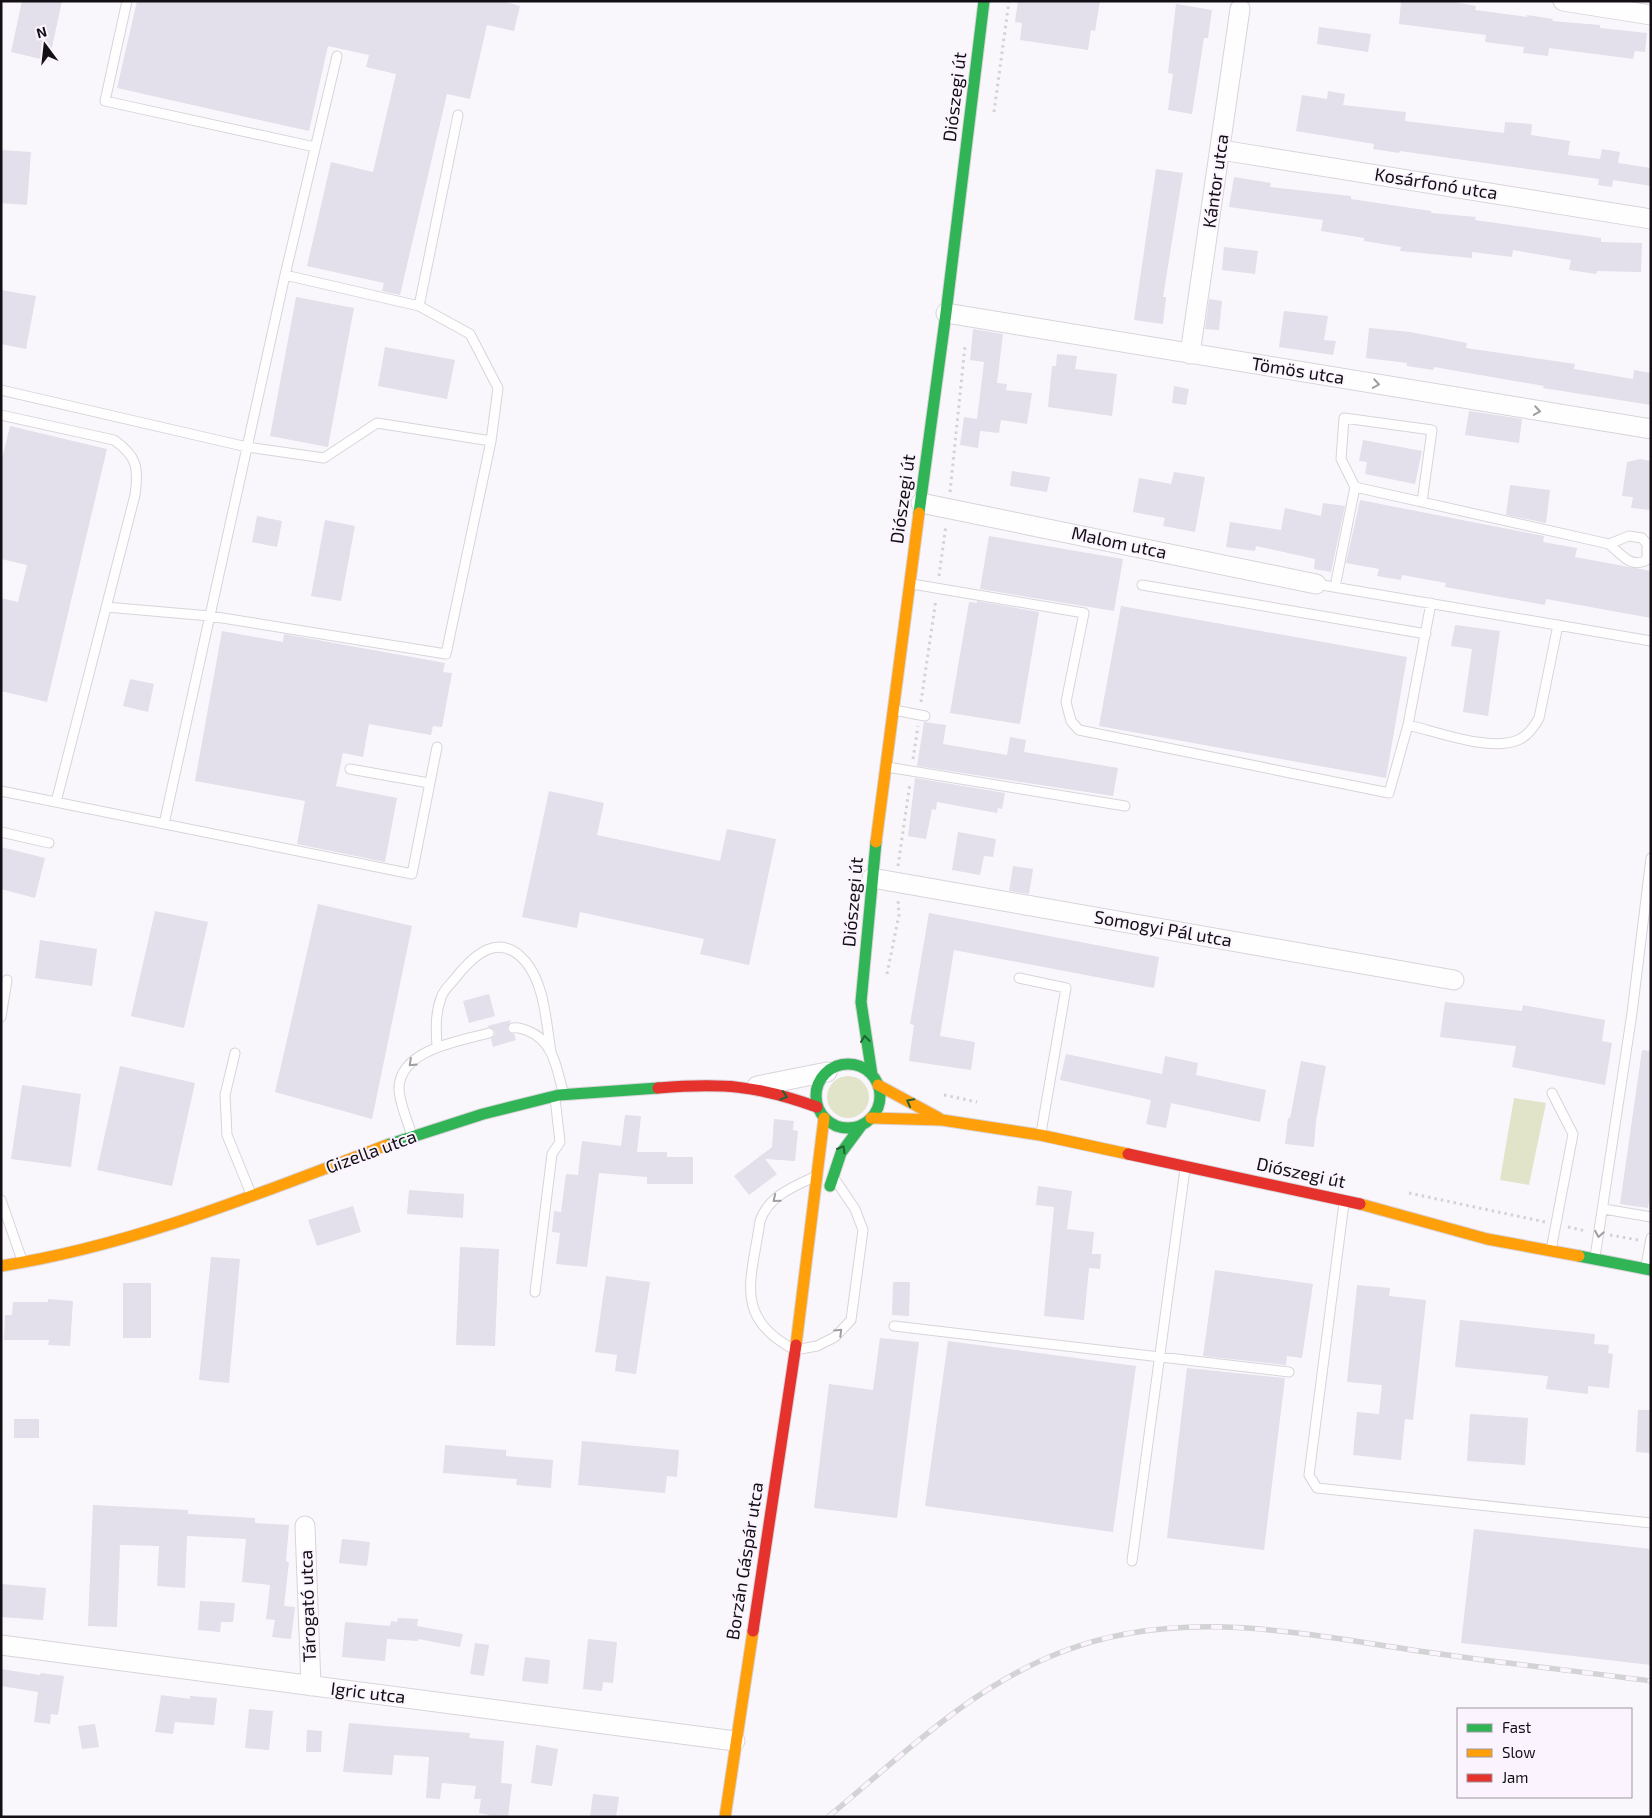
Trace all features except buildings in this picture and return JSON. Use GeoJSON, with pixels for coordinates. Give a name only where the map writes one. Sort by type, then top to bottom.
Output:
{"type":"FeatureCollection","features":[{"type":"Feature","properties":{"kind":"main road","name":"Diószegi út"},"geometry":{"type":"LineString","coordinates":[[853,1026],[861,1002],[884,766],[946,313],[984,1]]}},
{"type":"Feature","properties":{"kind":"main road","name":"Diószegi út"},"geometry":{"type":"LineString","coordinates":[[861,1002],[875,1080],[942,1120]]}},
{"type":"Feature","properties":{"kind":"main road"},"geometry":{"type":"LineString","coordinates":[[832,1069],[856,1066],[875,1080],[880,1097],[878,1108],[871,1118],[861,1126],[848,1129],[835,1126],[824,1118],[817,1107],[816,1094],[819,1082],[832,1069],[844,1050]]}},
{"type":"Feature","properties":{"kind":"main road","name":"Gizella utca"},"geometry":{"type":"LineString","coordinates":[[1,1266],[57,1258],[199,1216],[412,1136],[484,1114],[559,1095],[705,1084],[750,1087],[787,1096],[817,1107]]}},
{"type":"Feature","properties":{"kind":"main road","name":"Borzán Gáspár utca"},"geometry":{"type":"LineString","coordinates":[[725,1817],[795,1350],[824,1118]]}},
{"type":"Feature","properties":{"kind":"main road","name":"Diószegi út"},"geometry":{"type":"LineString","coordinates":[[871,1118],[942,1120],[1040,1135],[1344,1200],[1487,1238],[1648,1269]]}},
{"type":"Feature","properties":{"kind":"main road","name":"Borzán Gáspár utca"},"geometry":{"type":"LineString","coordinates":[[799,1310],[838,1155],[845,1143],[861,1126]]}},
{"type":"Feature","properties":{"kind":"street"},"geometry":{"type":"LineString","coordinates":[[1563,1],[1651,15]]}},
{"type":"Feature","properties":{"kind":"street","name":"Kántor utca"},"geometry":{"type":"LineString","coordinates":[[1190,354],[1240,9]]}},
{"type":"Feature","properties":{"kind":"street","name":"Kosárfonó utca"},"geometry":{"type":"LineString","coordinates":[[1221,150],[1651,219]]}},
{"type":"Feature","properties":{"kind":"street","name":"Tömös utca"},"geometry":{"type":"LineString","coordinates":[[946,313],[1651,429]]}},
{"type":"Feature","properties":{"kind":"street","name":"Malom utca"},"geometry":{"type":"LineString","coordinates":[[921,502],[980,520],[1326,585]]}},
{"type":"Feature","properties":{"kind":"street","name":"Somogyi Pál utca"},"geometry":{"type":"LineString","coordinates":[[872,878],[1454,980]]}},
{"type":"Feature","properties":{"kind":"street","name":"Gizella utca"},"geometry":{"type":"LineString","coordinates":[[750,1087],[832,1069]]}},
{"type":"Feature","properties":{"kind":"street","name":"Tárogató utca"},"geometry":{"type":"LineString","coordinates":[[305,1526],[311,1686]]}},
{"type":"Feature","properties":{"kind":"street","name":"Igric utca"},"geometry":{"type":"LineString","coordinates":[[1,1645],[735,1741]]}},
{"type":"Feature","properties":{"kind":"lane"},"geometry":{"type":"LineString","coordinates":[[127,1],[105,101],[315,147]]}},
{"type":"Feature","properties":{"kind":"lane"},"geometry":{"type":"LineString","coordinates":[[164,824],[285,274],[336,56]]}},
{"type":"Feature","properties":{"kind":"lane"},"geometry":{"type":"LineString","coordinates":[[419,306],[458,115]]}},
{"type":"Feature","properties":{"kind":"lane"},"geometry":{"type":"LineString","coordinates":[[106,607],[210,616],[446,654],[491,441],[498,388],[470,334],[419,306],[285,274]]}},
{"type":"Feature","properties":{"kind":"lane"},"geometry":{"type":"LineString","coordinates":[[1,390],[247,447],[324,458],[377,423],[491,441]]}},
{"type":"Feature","properties":{"kind":"lane"},"geometry":{"type":"LineString","coordinates":[[1,415],[114,440],[129,450],[138,474],[56,802]]}},
{"type":"Feature","properties":{"kind":"lane"},"geometry":{"type":"LineString","coordinates":[[1422,502],[1432,430],[1344,418],[1341,459],[1355,487],[1326,585],[1651,640]]}},
{"type":"Feature","properties":{"kind":"lane"},"geometry":{"type":"LineString","coordinates":[[1355,487],[1609,544]]}},
{"type":"Feature","properties":{"kind":"lane"},"geometry":{"type":"LineString","coordinates":[[910,583],[968,590],[1084,613],[1066,702],[1071,721],[1079,730],[1389,793],[1408,725],[1431,603]]}},
{"type":"Feature","properties":{"kind":"lane"},"geometry":{"type":"LineString","coordinates":[[1142,584],[1426,634]]}},
{"type":"Feature","properties":{"kind":"lane"},"geometry":{"type":"LineString","coordinates":[[1408,725],[1476,742],[1503,744],[1520,740],[1532,730],[1539,718],[1558,625]]}},
{"type":"Feature","properties":{"kind":"lane"},"geometry":{"type":"LineString","coordinates":[[892,710],[925,716]]}},
{"type":"Feature","properties":{"kind":"lane"},"geometry":{"type":"LineString","coordinates":[[1,791],[412,874],[436,747]]}},
{"type":"Feature","properties":{"kind":"lane"},"geometry":{"type":"LineString","coordinates":[[884,766],[1125,806]]}},
{"type":"Feature","properties":{"kind":"lane"},"geometry":{"type":"LineString","coordinates":[[350,769],[429,783]]}},
{"type":"Feature","properties":{"kind":"lane"},"geometry":{"type":"LineString","coordinates":[[1,832],[49,843]]}},
{"type":"Feature","properties":{"kind":"lane"},"geometry":{"type":"LineString","coordinates":[[1595,1260],[1632,1013],[1651,858]]}},
{"type":"Feature","properties":{"kind":"lane"},"geometry":{"type":"LineString","coordinates":[[437,1047],[435,1024],[441,996],[476,954],[494,946],[509,950],[524,960],[534,975],[559,1095],[560,1142],[552,1154],[535,1292]]}},
{"type":"Feature","properties":{"kind":"lane"},"geometry":{"type":"LineString","coordinates":[[1019,978],[1066,988],[1040,1135]]}},
{"type":"Feature","properties":{"kind":"lane"},"geometry":{"type":"LineString","coordinates":[[1,1017],[7,980]]}},
{"type":"Feature","properties":{"kind":"lane"},"geometry":{"type":"LineString","coordinates":[[513,1028],[517,1027],[536,1034],[551,1052]]}},
{"type":"Feature","properties":{"kind":"lane"},"geometry":{"type":"LineString","coordinates":[[412,1136],[399,1088],[402,1075],[416,1058],[437,1047],[489,1033]]}},
{"type":"Feature","properties":{"kind":"lane"},"geometry":{"type":"LineString","coordinates":[[235,1053],[225,1095],[227,1135],[252,1196]]}},
{"type":"Feature","properties":{"kind":"lane"},"geometry":{"type":"LineString","coordinates":[[1551,1250],[1573,1134],[1552,1093]]}},
{"type":"Feature","properties":{"kind":"lane"},"geometry":{"type":"LineString","coordinates":[[1132,1561],[1185,1166]]}},
{"type":"Feature","properties":{"kind":"lane"},"geometry":{"type":"LineString","coordinates":[[818,1175],[781,1194],[765,1208],[760,1221],[749,1299],[758,1322],[767,1332],[795,1350],[817,1346],[835,1337],[851,1320],[863,1230],[855,1209],[832,1177]]}},
{"type":"Feature","properties":{"kind":"lane"},"geometry":{"type":"LineString","coordinates":[[1,1200],[23,1262]]}},
{"type":"Feature","properties":{"kind":"lane"},"geometry":{"type":"LineString","coordinates":[[1344,1200],[1309,1474],[1317,1488],[1651,1523]]}},
{"type":"Feature","properties":{"kind":"lane"},"geometry":{"type":"LineString","coordinates":[[1604,1209],[1651,1217]]}},
{"type":"Feature","properties":{"kind":"lane"},"geometry":{"type":"LineString","coordinates":[[1648,1269],[1651,1238]]}},
{"type":"Feature","properties":{"kind":"lane"},"geometry":{"type":"LineString","coordinates":[[894,1326],[1160,1355],[1289,1372]]}},
{"type":"Feature","properties":{"kind":"green space"},"geometry":{"type":"Polygon","coordinates":[[[852,1076],[860,1079],[866,1085],[869,1097],[866,1109],[860,1115],[844,1118],[836,1115],[830,1109],[827,1093],[830,1085],[836,1079],[852,1076]]]}},
{"type":"Feature","properties":{"kind":"green space"},"geometry":{"type":"Polygon","coordinates":[[[1514,1098],[1546,1103],[1529,1185],[1500,1180],[1514,1098]]]}},
{"type":"Feature","properties":{"kind":"railway"},"geometry":{"type":"LineString","coordinates":[[828,1817],[909,1748],[966,1704],[996,1685],[1027,1667],[1059,1653],[1104,1638],[1150,1630],[1196,1627],[1287,1632],[1454,1656],[1651,1681]]}},
{"type":"Feature","properties":{"kind":"traffic: fast"},"geometry":{"type":"LineString","coordinates":[[919,513],[946,313],[984,1]]}},
{"type":"Feature","properties":{"kind":"traffic: fast"},"geometry":{"type":"LineString","coordinates":[[872,1075],[861,1002],[876,842]]}},
{"type":"Feature","properties":{"kind":"traffic: fast"},"geometry":{"type":"LineString","coordinates":[[848,1064],[866,1070],[874,1078],[880,1096],[874,1114],[866,1122],[848,1128],[830,1122],[822,1114],[816,1096],[822,1078],[830,1070],[848,1064]]}},
{"type":"Feature","properties":{"kind":"traffic: fast"},"geometry":{"type":"LineString","coordinates":[[387,1145],[483,1114],[559,1095],[658,1088]]}},
{"type":"Feature","properties":{"kind":"traffic: fast"},"geometry":{"type":"LineString","coordinates":[[830,1186],[841,1153],[861,1126]]}},
{"type":"Feature","properties":{"kind":"traffic: fast"},"geometry":{"type":"LineString","coordinates":[[1579,1256],[1651,1270]]}},
{"type":"Feature","properties":{"kind":"traffic: slow"},"geometry":{"type":"LineString","coordinates":[[876,842],[919,513]]}},
{"type":"Feature","properties":{"kind":"traffic: slow"},"geometry":{"type":"LineString","coordinates":[[878,1085],[939,1118]]}},
{"type":"Feature","properties":{"kind":"traffic: slow"},"geometry":{"type":"LineString","coordinates":[[796,1345],[824,1118]]}},
{"type":"Feature","properties":{"kind":"traffic: slow"},"geometry":{"type":"LineString","coordinates":[[871,1118],[942,1120],[1040,1135],[1128,1154]]}},
{"type":"Feature","properties":{"kind":"traffic: slow"},"geometry":{"type":"LineString","coordinates":[[1,1266],[51,1257],[100,1245],[197,1216],[387,1145]]}},
{"type":"Feature","properties":{"kind":"traffic: slow"},"geometry":{"type":"LineString","coordinates":[[1360,1204],[1487,1239],[1579,1256]]}},
{"type":"Feature","properties":{"kind":"traffic: slow"},"geometry":{"type":"LineString","coordinates":[[725,1817],[753,1631]]}},
{"type":"Feature","properties":{"kind":"traffic: jam"},"geometry":{"type":"LineString","coordinates":[[658,1088],[739,1087],[776,1094],[817,1107]]}},
{"type":"Feature","properties":{"kind":"traffic: jam"},"geometry":{"type":"LineString","coordinates":[[1128,1154],[1360,1204]]}},
{"type":"Feature","properties":{"kind":"traffic: jam"},"geometry":{"type":"LineString","coordinates":[[753,1631],[796,1345]]}}]}
